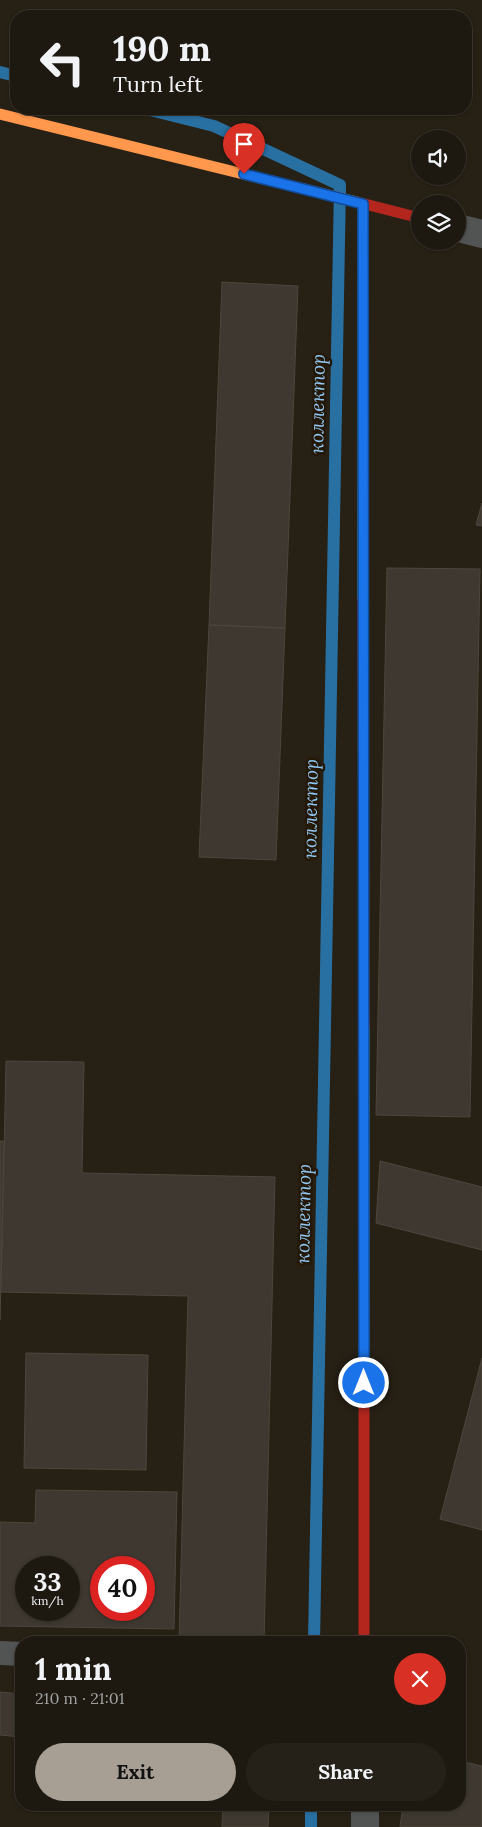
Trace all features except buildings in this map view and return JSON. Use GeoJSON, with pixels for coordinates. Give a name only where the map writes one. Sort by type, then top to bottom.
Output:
{"type":"FeatureCollection","features":[{"type":"Feature","properties":{"kind":"street"},"geometry":{"type":"LineString","coordinates":[[0,114],[411,216]]}},
{"type":"Feature","properties":{"kind":"street"},"geometry":{"type":"LineString","coordinates":[[363,204],[364,1636]]}},
{"type":"Feature","properties":{"kind":"street"},"geometry":{"type":"LineString","coordinates":[[466,230],[482,234]]}},
{"type":"Feature","properties":{"kind":"street"},"geometry":{"type":"LineString","coordinates":[[365,1811],[365,1827]]}},
{"type":"Feature","properties":{"kind":"lane"},"geometry":{"type":"LineString","coordinates":[[0,1653],[15,1654]]}},
{"type":"Feature","properties":{"kind":"waterway","name":"коллектор"},"geometry":{"type":"LineString","coordinates":[[0,72],[10,74]]}},
{"type":"Feature","properties":{"kind":"waterway","name":"коллектор"},"geometry":{"type":"LineString","coordinates":[[170,115],[214,126],[340,185],[314,1636]]}},
{"type":"Feature","properties":{"kind":"waterway","name":"коллектор"},"geometry":{"type":"LineString","coordinates":[[311,1811],[311,1827]]}},
{"type":"Feature","properties":{"kind":"traffic: fast"},"geometry":{"type":"LineString","coordinates":[[363,204],[363,599]]}},
{"type":"Feature","properties":{"kind":"traffic: fast"},"geometry":{"type":"LineString","coordinates":[[364,1028],[364,1389]]}},
{"type":"Feature","properties":{"kind":"traffic: slow"},"geometry":{"type":"LineString","coordinates":[[0,114],[357,202]]}},
{"type":"Feature","properties":{"kind":"traffic: jam"},"geometry":{"type":"LineString","coordinates":[[357,202],[411,216]]}},
{"type":"Feature","properties":{"kind":"traffic: jam"},"geometry":{"type":"LineString","coordinates":[[363,599],[364,1028]]}},
{"type":"Feature","properties":{"kind":"traffic: jam"},"geometry":{"type":"LineString","coordinates":[[364,1389],[364,1636]]}},
{"type":"Feature","properties":{"kind":"route"},"geometry":{"type":"LineString","coordinates":[[244,174],[363,204],[364,1383]]}}]}
